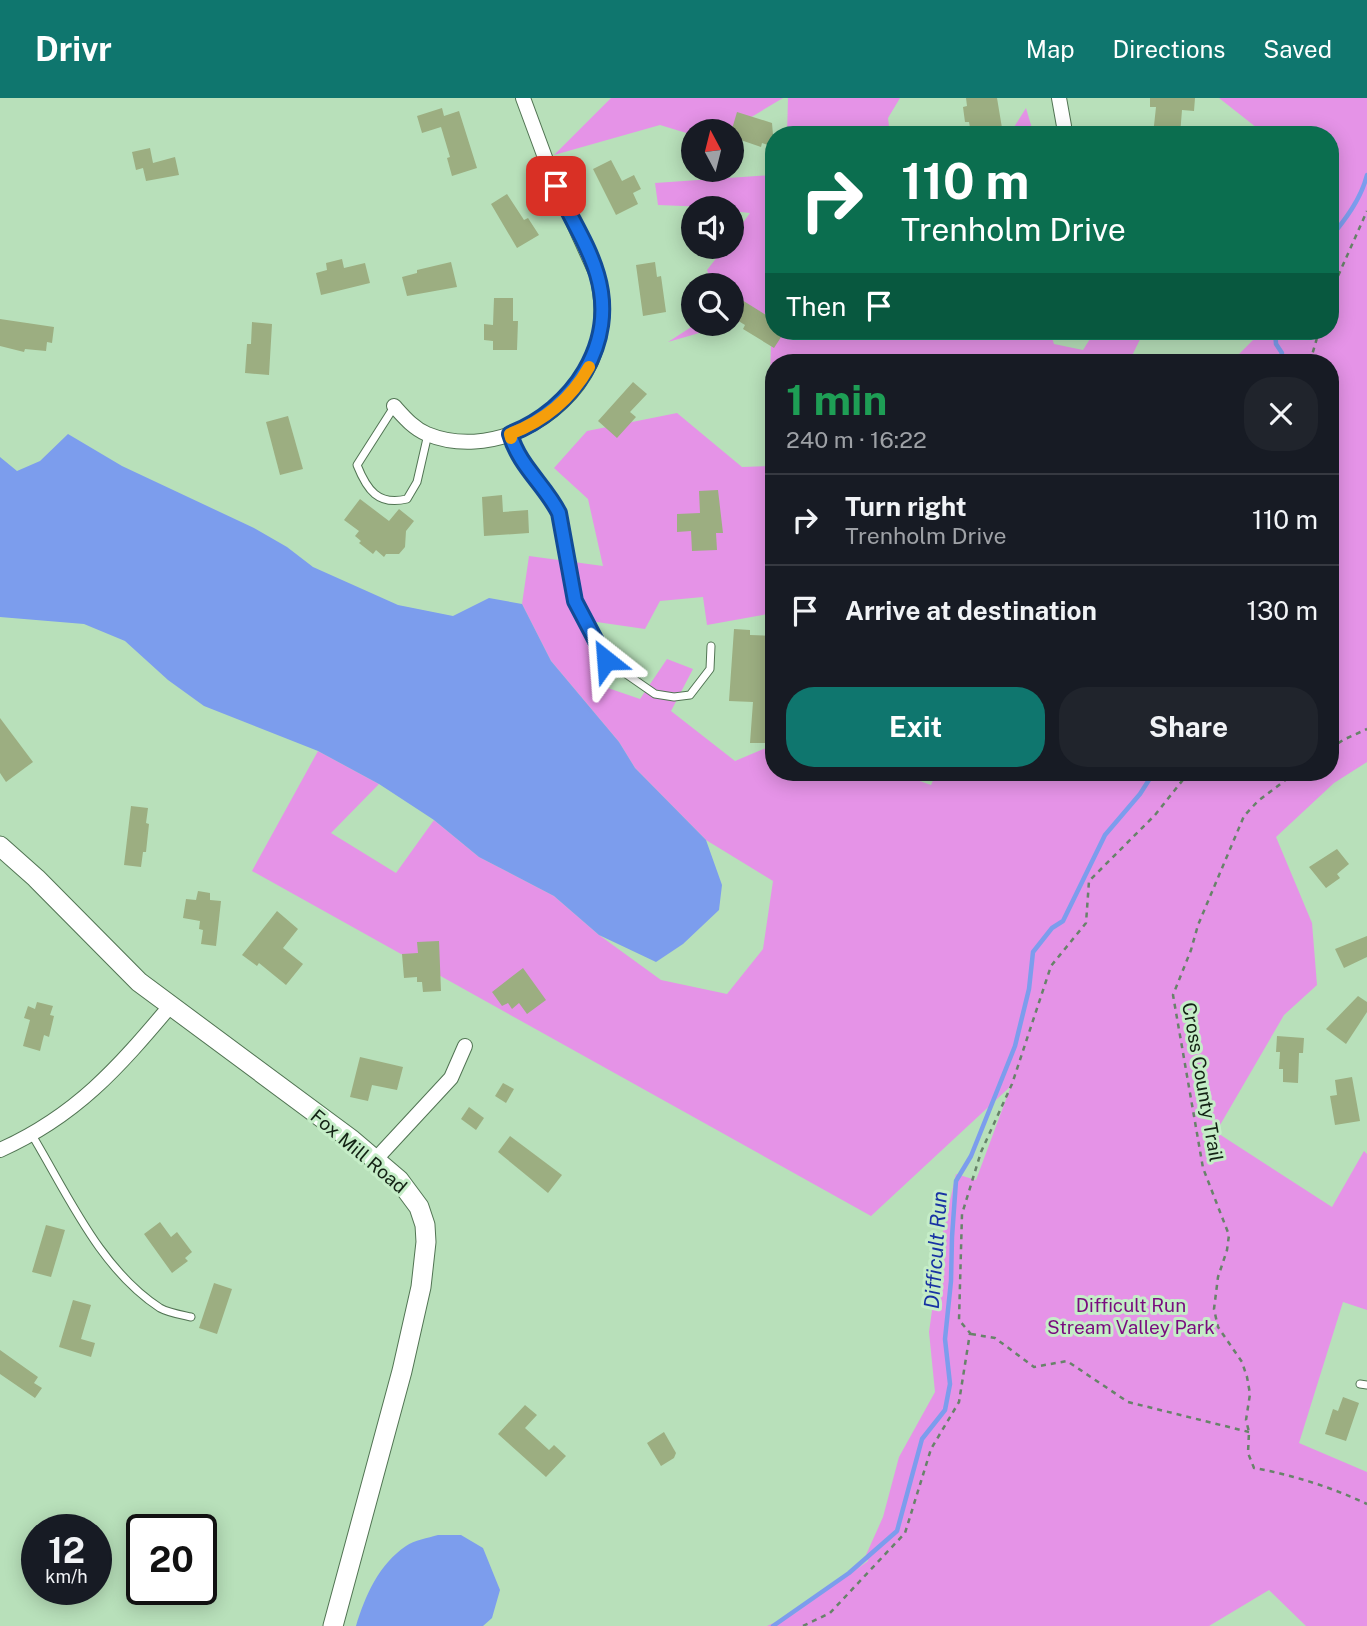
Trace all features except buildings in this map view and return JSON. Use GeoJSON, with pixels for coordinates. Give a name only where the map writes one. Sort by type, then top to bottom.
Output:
{"type":"FeatureCollection","features":[{"type":"Feature","properties":{"kind":"main road","name":"Fox Mill Road"},"geometry":{"type":"LineString","coordinates":[[0,846],[36,878],[139,982],[375,1160],[399,1180],[419,1207],[425,1225],[424,1265],[405,1362],[333,1626]]}},
{"type":"Feature","properties":{"kind":"street"},"geometry":{"type":"LineString","coordinates":[[394,406],[415,427],[428,434],[461,440],[485,440],[510,434],[548,415],[568,397],[590,364],[602,315],[597,275],[550,171],[523,98]]}},
{"type":"Feature","properties":{"kind":"street"},"geometry":{"type":"LineString","coordinates":[[1059,98],[1064,126]]}},
{"type":"Feature","properties":{"kind":"street"},"geometry":{"type":"LineString","coordinates":[[0,1150],[32,1135],[103,1083],[171,1005]]}},
{"type":"Feature","properties":{"kind":"street"},"geometry":{"type":"LineString","coordinates":[[375,1160],[452,1078],[465,1046]]}},
{"type":"Feature","properties":{"kind":"lane"},"geometry":{"type":"LineString","coordinates":[[394,406],[357,465],[364,483],[374,495],[393,502],[407,499],[417,482],[428,434]]}},
{"type":"Feature","properties":{"kind":"lane"},"geometry":{"type":"LineString","coordinates":[[510,434],[514,448],[528,472],[559,513],[575,601],[606,660],[655,694],[674,697],[690,695],[710,669],[711,646]]}},
{"type":"Feature","properties":{"kind":"lane"},"geometry":{"type":"LineString","coordinates":[[32,1135],[98,1245],[124,1279],[162,1309],[191,1317]]}},
{"type":"Feature","properties":{"kind":"path"},"geometry":{"type":"LineString","coordinates":[[1339,274],[1367,211]]}},
{"type":"Feature","properties":{"kind":"path"},"geometry":{"type":"LineString","coordinates":[[1339,744],[1367,729]]}},
{"type":"Feature","properties":{"kind":"path"},"geometry":{"type":"LineString","coordinates":[[1182,781],[1155,815],[1089,881],[1086,923],[1052,966],[1012,1084],[981,1152],[962,1214],[959,1320],[970,1333],[995,1338],[1034,1367],[1067,1361],[1128,1402],[1249,1432]]}},
{"type":"Feature","properties":{"kind":"path","name":"Cross County Trail"},"geometry":{"type":"LineString","coordinates":[[1284,781],[1258,801],[1244,816],[1198,925],[1173,995],[1203,1168],[1229,1235],[1218,1277],[1214,1309],[1218,1327],[1242,1362],[1247,1377],[1250,1394],[1246,1420],[1249,1432],[1248,1452],[1254,1468],[1288,1474],[1367,1504]]}},
{"type":"Feature","properties":{"kind":"path"},"geometry":{"type":"LineString","coordinates":[[803,1626],[830,1613],[905,1533],[931,1450],[959,1402],[970,1333]]}},
{"type":"Feature","properties":{"kind":"green space"},"geometry":{"type":"Polygon","coordinates":[[[611,98],[783,98],[744,121],[744,119],[681,119],[681,131],[660,125],[554,155],[611,98]]]}},
{"type":"Feature","properties":{"kind":"green space"},"geometry":{"type":"Polygon","coordinates":[[[788,98],[900,98],[888,118],[889,126],[787,126],[788,98]]]}},
{"type":"Feature","properties":{"kind":"green space"},"geometry":{"type":"Polygon","coordinates":[[[1219,98],[1367,98],[1367,762],[1339,780],[1339,354],[1239,354],[1253,340],[1339,340],[1339,126],[1255,126],[1219,98]]]}},
{"type":"Feature","properties":{"kind":"green space"},"geometry":{"type":"Polygon","coordinates":[[[1026,108],[1031,126],[1015,126],[1026,108]]]}},
{"type":"Feature","properties":{"kind":"green space"},"geometry":{"type":"Polygon","coordinates":[[[765,176],[765,314],[744,320],[744,273],[708,273],[707,270],[716,259],[744,259],[744,221],[750,213],[744,212],[744,196],[681,196],[681,206],[658,205],[655,183],[744,182],[744,177],[765,176]]]}},
{"type":"Feature","properties":{"kind":"green space"},"geometry":{"type":"Polygon","coordinates":[[[681,334],[681,336],[689,336],[668,342],[681,334]]]}},
{"type":"Feature","properties":{"kind":"green space"},"geometry":{"type":"Polygon","coordinates":[[[771,340],[1053,340],[1054,344],[1083,350],[1089,340],[1140,340],[1133,354],[771,354],[771,340]]]}},
{"type":"Feature","properties":{"kind":"green space","name":"Difficult Run Stream Valley Park"},"geometry":{"type":"Polygon","coordinates":[[[677,413],[742,467],[765,466],[765,614],[707,625],[703,597],[660,601],[645,629],[576,619],[608,688],[640,699],[667,659],[693,669],[671,711],[735,761],[765,748],[765,781],[920,781],[931,785],[933,781],[1337,781],[1276,837],[1312,923],[1317,985],[1284,1015],[1216,1132],[1332,1207],[1364,1151],[1367,1154],[1367,1310],[1343,1302],[1299,1443],[1367,1472],[1367,1626],[1306,1626],[1269,1590],[1209,1626],[767,1626],[794,1614],[868,1561],[866,1555],[883,1517],[899,1457],[935,1392],[929,1332],[943,1232],[956,1174],[976,1180],[1011,1086],[871,1216],[252,871],[318,751],[379,784],[331,833],[396,873],[434,820],[479,857],[554,896],[599,935],[661,980],[727,994],[763,949],[773,881],[706,840],[635,768],[619,742],[551,661],[522,604],[529,556],[603,566],[588,499],[554,468],[587,431],[677,413]]]}},
{"type":"Feature","properties":{"kind":"water"},"geometry":{"type":"Polygon","coordinates":[[[68,434],[122,466],[254,528],[287,547],[313,567],[398,605],[453,616],[489,598],[522,604],[551,661],[619,742],[635,768],[706,840],[722,885],[719,910],[683,944],[656,962],[599,935],[554,896],[479,857],[434,820],[379,784],[318,751],[204,706],[168,680],[125,641],[84,624],[0,617],[0,457],[17,471],[40,461],[68,434]]]}},
{"type":"Feature","properties":{"kind":"water"},"geometry":{"type":"Polygon","coordinates":[[[438,1535],[461,1535],[483,1548],[500,1590],[492,1618],[483,1626],[356,1626],[369,1592],[396,1553],[409,1544],[438,1535]]]}},
{"type":"Feature","properties":{"kind":"waterway","name":"Difficult Run"},"geometry":{"type":"LineString","coordinates":[[1339,226],[1357,201],[1367,175]]}},
{"type":"Feature","properties":{"kind":"waterway","name":"Difficult Run"},"geometry":{"type":"LineString","coordinates":[[1276,340],[1282,354]]}},
{"type":"Feature","properties":{"kind":"waterway","name":"Difficult Run"},"geometry":{"type":"LineString","coordinates":[[773,1626],[849,1573],[897,1531],[922,1439],[945,1410],[950,1384],[945,1339],[956,1181],[971,1156],[1015,1046],[1029,989],[1033,952],[1052,928],[1063,921],[1105,835],[1148,781]]}},
{"type":"Feature","properties":{"kind":"slow traffic"},"geometry":{"type":"LineString","coordinates":[[511,438],[510,434],[548,415],[568,397],[589,367]]}},
{"type":"Feature","properties":{"kind":"route"},"geometry":{"type":"LineString","coordinates":[[556,186],[597,275],[602,315],[598,340],[590,364],[568,397],[548,415],[510,434],[514,448],[528,472],[559,513],[575,601],[606,660]]}}]}
